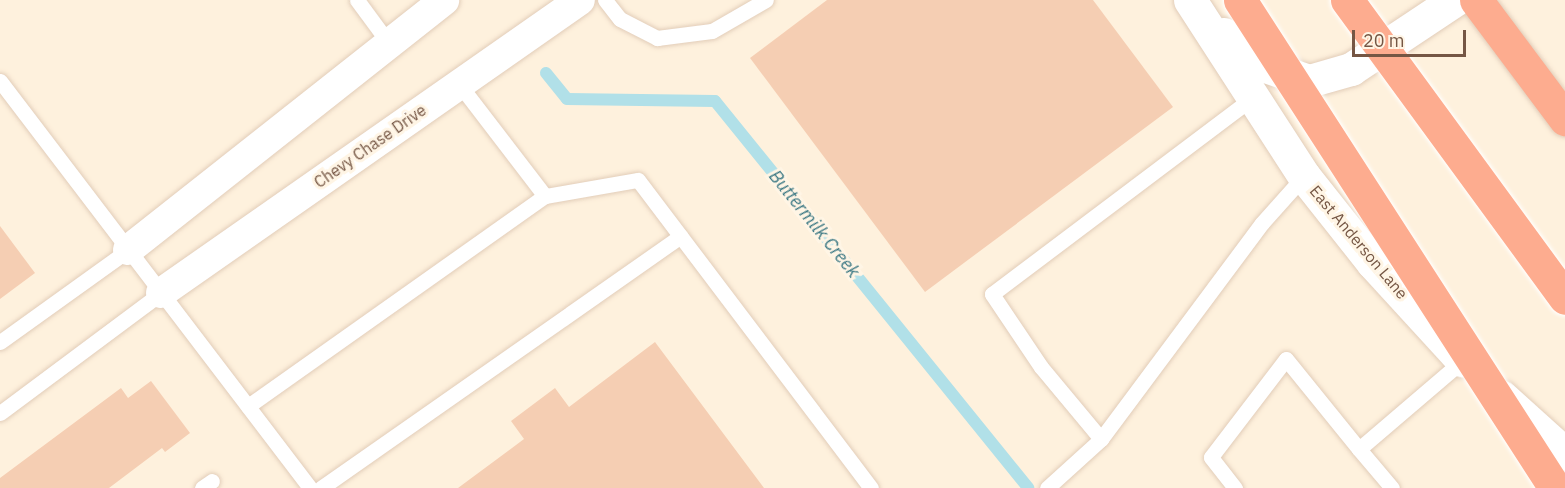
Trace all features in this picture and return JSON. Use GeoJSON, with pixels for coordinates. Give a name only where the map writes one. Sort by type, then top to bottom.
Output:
{"type":"FeatureCollection","features":[{"type":"Feature","properties":{"kind":"highway"},"geometry":{"type":"LineString","coordinates":[[1240,0],[1555,488]]}},
{"type":"Feature","properties":{"kind":"highway"},"geometry":{"type":"LineString","coordinates":[[1347,0],[1565,298]]}},
{"type":"Feature","properties":{"kind":"highway"},"geometry":{"type":"LineString","coordinates":[[1476,0],[1565,119]]}},
{"type":"Feature","properties":{"kind":"main road"},"geometry":{"type":"LineString","coordinates":[[1195,8],[1262,65],[1309,81],[1351,69],[1455,0]]}},
{"type":"Feature","properties":{"kind":"main road","name":"East Anderson Lane"},"geometry":{"type":"LineString","coordinates":[[1195,8],[1304,176],[1373,262],[1462,361],[1565,454]]}},
{"type":"Feature","properties":{"kind":"street"},"geometry":{"type":"LineString","coordinates":[[128,250],[388,42],[444,0]]}},
{"type":"Feature","properties":{"kind":"street","name":"Chevy Chase Drive"},"geometry":{"type":"LineString","coordinates":[[161,293],[580,0]]}},
{"type":"Feature","properties":{"kind":"lane"},"geometry":{"type":"LineString","coordinates":[[357,0],[388,42]]}},
{"type":"Feature","properties":{"kind":"lane"},"geometry":{"type":"LineString","coordinates":[[605,0],[620,19],[657,38],[712,31],[766,0]]}},
{"type":"Feature","properties":{"kind":"lane"},"geometry":{"type":"LineString","coordinates":[[0,81],[310,488]]}},
{"type":"Feature","properties":{"kind":"lane"},"geometry":{"type":"LineString","coordinates":[[459,84],[545,196]]}},
{"type":"Feature","properties":{"kind":"lane"},"geometry":{"type":"LineString","coordinates":[[1101,439],[1041,367],[992,294],[1253,97]]}},
{"type":"Feature","properties":{"kind":"lane"},"geometry":{"type":"LineString","coordinates":[[1047,488],[1101,439],[1262,223],[1304,176]]}},
{"type":"Feature","properties":{"kind":"lane"},"geometry":{"type":"LineString","coordinates":[[248,406],[545,196],[639,180],[871,488]]}},
{"type":"Feature","properties":{"kind":"lane"},"geometry":{"type":"LineString","coordinates":[[321,488],[681,236]]}},
{"type":"Feature","properties":{"kind":"lane"},"geometry":{"type":"LineString","coordinates":[[0,342],[128,250]]}},
{"type":"Feature","properties":{"kind":"lane"},"geometry":{"type":"LineString","coordinates":[[0,413],[161,293]]}},
{"type":"Feature","properties":{"kind":"lane"},"geometry":{"type":"LineString","coordinates":[[1235,488],[1211,457],[1287,359],[1392,488]]}},
{"type":"Feature","properties":{"kind":"lane"},"geometry":{"type":"LineString","coordinates":[[1359,449],[1462,361]]}},
{"type":"Feature","properties":{"kind":"building"},"geometry":{"type":"Polygon","coordinates":[[[827,0],[1093,0],[1173,107],[925,292],[750,58],[827,0]]]}},
{"type":"Feature","properties":{"kind":"building"},"geometry":{"type":"Polygon","coordinates":[[[0,226],[35,273],[0,299],[0,226]]]}},
{"type":"Feature","properties":{"kind":"building"},"geometry":{"type":"Polygon","coordinates":[[[655,342],[764,488],[458,488],[524,439],[511,421],[555,388],[569,407],[655,342]]]}},
{"type":"Feature","properties":{"kind":"building"},"geometry":{"type":"Polygon","coordinates":[[[151,381],[190,433],[165,452],[162,448],[109,488],[0,488],[0,478],[121,388],[128,398],[151,381]]]}},
{"type":"Feature","properties":{"kind":"waterway","name":"Buttermilk Creek"},"geometry":{"type":"LineString","coordinates":[[546,73],[567,99],[715,101],[1028,488]]}}]}
